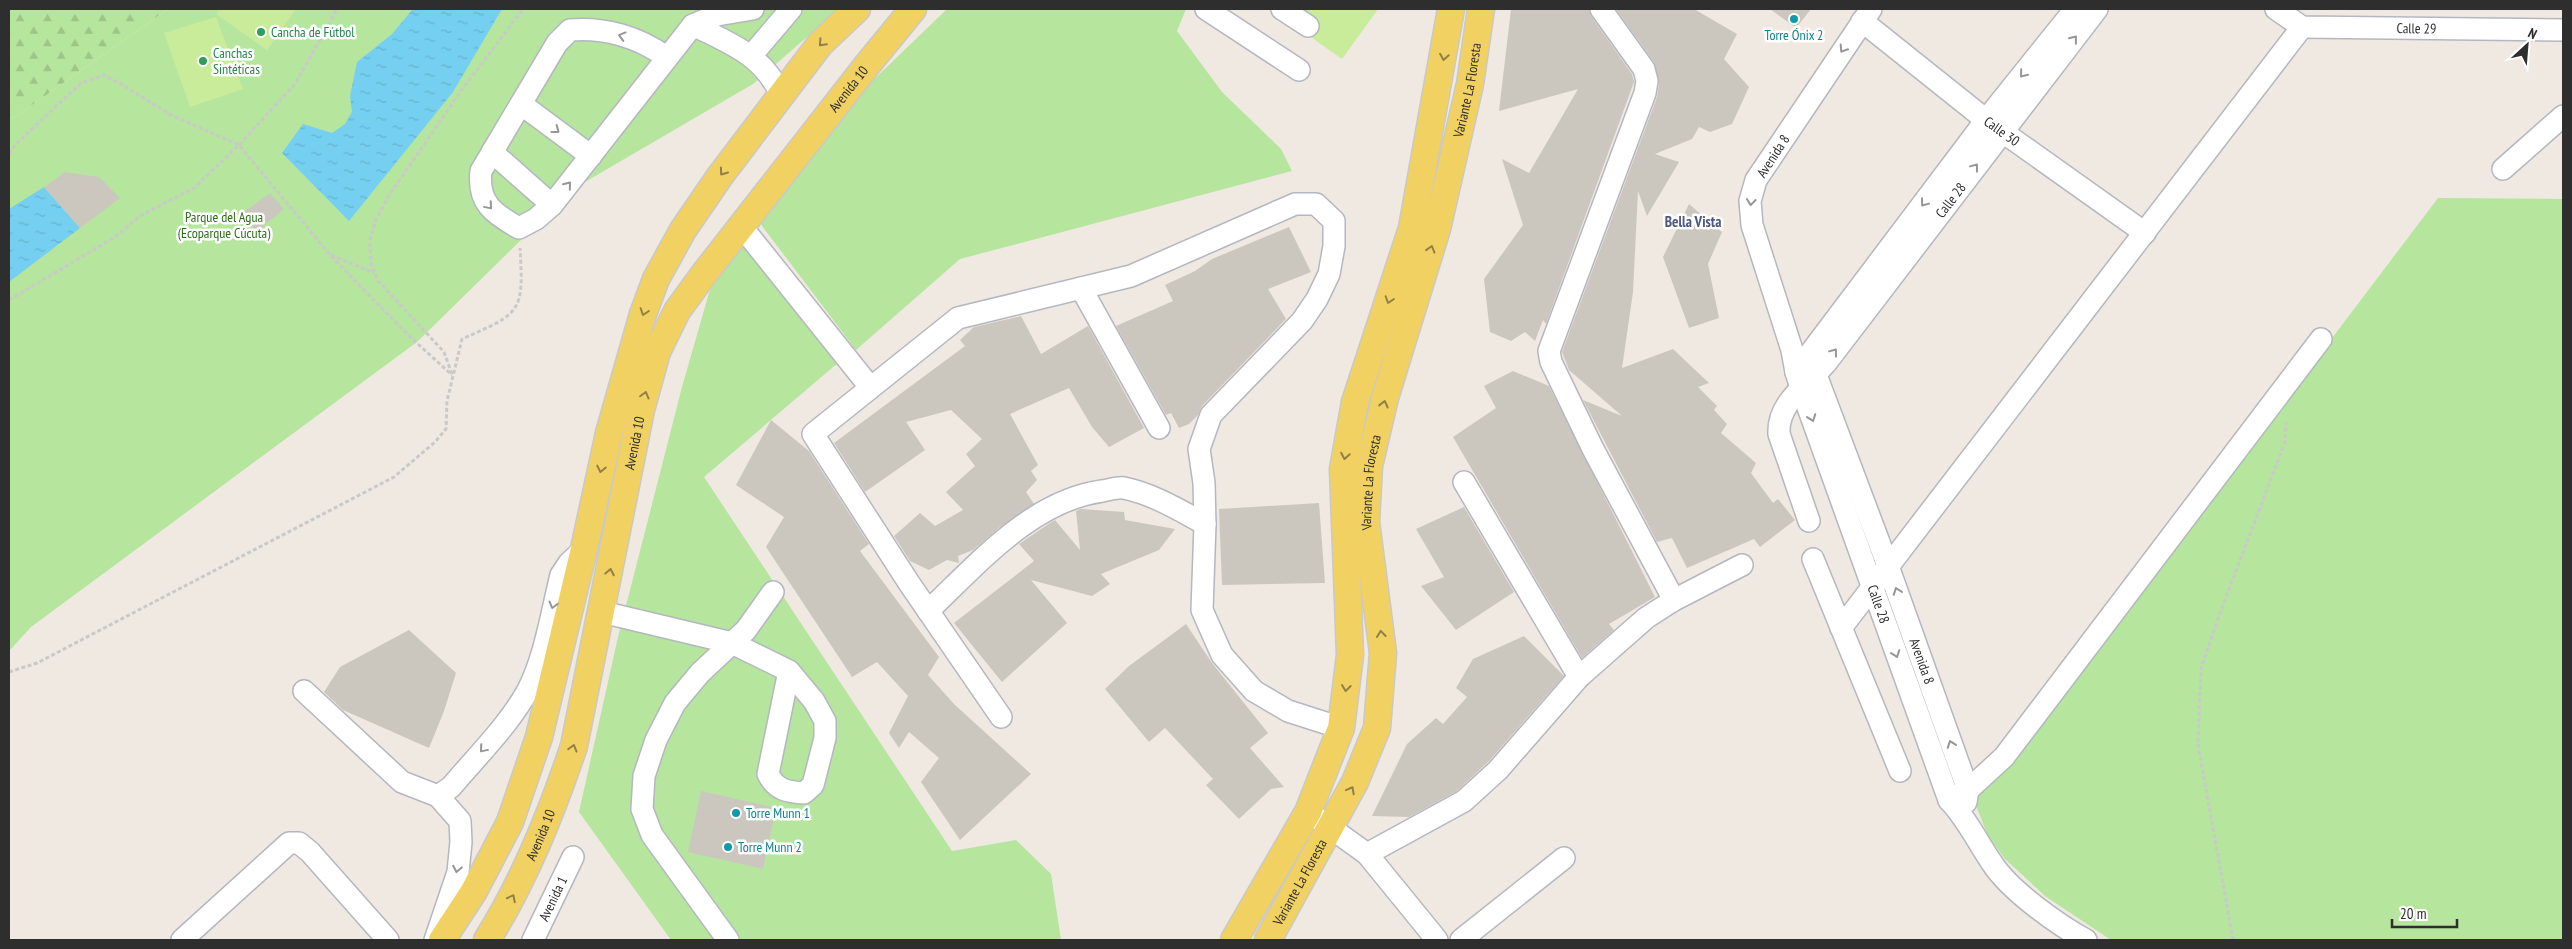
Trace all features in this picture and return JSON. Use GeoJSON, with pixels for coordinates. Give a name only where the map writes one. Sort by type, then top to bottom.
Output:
{"type":"FeatureCollection","features":[{"type":"Feature","properties":{"kind":"main road","name":"Avenida 10"},"geometry":{"type":"LineString","coordinates":[[442,940],[474,891],[510,822],[539,737],[584,549],[609,434],[643,314],[656,279],[683,230],[720,176],[820,44],[857,9]]}},
{"type":"Feature","properties":{"kind":"main road","name":"Avenida 10"},"geometry":{"type":"LineString","coordinates":[[488,940],[534,853],[556,800],[574,746],[641,410],[656,352],[677,311],[913,9]]}},
{"type":"Feature","properties":{"kind":"main road","name":"Variante La Floresta"},"geometry":{"type":"LineString","coordinates":[[1234,940],[1308,812],[1341,728],[1350,655],[1343,469],[1355,402],[1412,228],[1451,9]]}},
{"type":"Feature","properties":{"kind":"main road","name":"Variante La Floresta"},"geometry":{"type":"LineString","coordinates":[[1268,940],[1355,782],[1377,728],[1383,653],[1366,522],[1369,466],[1385,398],[1437,229],[1470,84],[1481,9]]}},
{"type":"Feature","properties":{"kind":"street"},"geometry":{"type":"LineString","coordinates":[[666,56],[645,44],[616,34],[592,28],[570,30],[557,43],[481,171],[479,187],[485,202],[499,217],[519,228],[536,219],[552,205],[666,56],[693,25],[717,15],[753,9]]}},
{"type":"Feature","properties":{"kind":"street"},"geometry":{"type":"LineString","coordinates":[[751,56],[791,9]]}},
{"type":"Feature","properties":{"kind":"street"},"geometry":{"type":"LineString","coordinates":[[1206,9],[1299,70]]}},
{"type":"Feature","properties":{"kind":"street"},"geometry":{"type":"LineString","coordinates":[[1282,9],[1308,26]]}},
{"type":"Feature","properties":{"kind":"street"},"geometry":{"type":"LineString","coordinates":[[1601,9],[1644,69],[1648,81],[1549,351],[1551,362],[1593,450],[1674,600]]}},
{"type":"Feature","properties":{"kind":"street","name":"Calle 28"},"geometry":{"type":"LineString","coordinates":[[2075,9],[1994,125],[1802,369],[1872,586],[1958,795],[1965,817],[1993,865],[2028,900],[2086,940]]}},
{"type":"Feature","properties":{"kind":"street","name":"Calle 28"},"geometry":{"type":"LineString","coordinates":[[1994,125],[2097,9]]}},
{"type":"Feature","properties":{"kind":"street"},"geometry":{"type":"LineString","coordinates":[[1841,628],[2302,26],[2276,9]]}},
{"type":"Feature","properties":{"kind":"street","name":"Calle 30"},"geometry":{"type":"LineString","coordinates":[[1866,15],[1994,125],[2145,233]]}},
{"type":"Feature","properties":{"kind":"street","name":"Avenida 8"},"geometry":{"type":"LineString","coordinates":[[1866,15],[1756,180],[1750,201],[1752,225],[1802,369],[1888,566],[1958,795]]}},
{"type":"Feature","properties":{"kind":"street"},"geometry":{"type":"LineString","coordinates":[[693,25],[751,56],[769,72],[781,95]]}},
{"type":"Feature","properties":{"kind":"street","name":"Calle 29"},"geometry":{"type":"LineString","coordinates":[[2302,26],[2563,30]]}},
{"type":"Feature","properties":{"kind":"street"},"geometry":{"type":"LineString","coordinates":[[521,104],[591,156]]}},
{"type":"Feature","properties":{"kind":"street"},"geometry":{"type":"LineString","coordinates":[[2503,170],[2561,119]]}},
{"type":"Feature","properties":{"kind":"street"},"geometry":{"type":"LineString","coordinates":[[492,152],[552,205]]}},
{"type":"Feature","properties":{"kind":"street"},"geometry":{"type":"LineString","coordinates":[[1001,717],[928,610],[813,434],[958,318],[1131,276],[1295,204],[1316,204],[1334,221],[1334,246],[1329,274],[1317,299],[1295,328],[1211,415],[1199,449],[1204,483],[1205,524],[1202,610],[1222,655],[1254,691],[1288,711],[1341,728]]}},
{"type":"Feature","properties":{"kind":"street"},"geometry":{"type":"LineString","coordinates":[[742,227],[870,387]]}},
{"type":"Feature","properties":{"kind":"street"},"geometry":{"type":"LineString","coordinates":[[1081,288],[1159,428]]}},
{"type":"Feature","properties":{"kind":"street"},"geometry":{"type":"LineString","coordinates":[[1958,795],[2004,757],[2321,340]]}},
{"type":"Feature","properties":{"kind":"street"},"geometry":{"type":"LineString","coordinates":[[1802,369],[1778,422],[1778,434],[1809,521]]}},
{"type":"Feature","properties":{"kind":"street"},"geometry":{"type":"LineString","coordinates":[[1464,482],[1579,677]]}},
{"type":"Feature","properties":{"kind":"street"},"geometry":{"type":"LineString","coordinates":[[928,610],[1010,535],[1052,506],[1086,493],[1122,488],[1158,499],[1205,524]]}},
{"type":"Feature","properties":{"kind":"street"},"geometry":{"type":"LineString","coordinates":[[438,796],[452,786],[516,709],[528,689],[536,669],[561,575],[569,563],[584,549]]}},
{"type":"Feature","properties":{"kind":"street"},"geometry":{"type":"LineString","coordinates":[[1813,559],[1900,771]]}},
{"type":"Feature","properties":{"kind":"street"},"geometry":{"type":"LineString","coordinates":[[1367,854],[1464,801],[1498,770],[1579,677],[1646,618],[1674,600],[1742,565]]}},
{"type":"Feature","properties":{"kind":"street"},"geometry":{"type":"LineString","coordinates":[[728,940],[652,836],[642,809],[644,776],[656,740],[675,703],[700,673],[746,630],[773,592]]}},
{"type":"Feature","properties":{"kind":"street"},"geometry":{"type":"LineString","coordinates":[[602,612],[732,643],[789,671],[814,700],[825,721],[825,738],[814,785],[804,793],[788,792],[774,785],[768,774],[789,671]]}},
{"type":"Feature","properties":{"kind":"street"},"geometry":{"type":"LineString","coordinates":[[304,691],[402,782],[438,796],[460,821],[461,842],[458,872],[435,940]]}},
{"type":"Feature","properties":{"kind":"street"},"geometry":{"type":"LineString","coordinates":[[1308,812],[1367,854],[1437,940]]}},
{"type":"Feature","properties":{"kind":"street"},"geometry":{"type":"LineString","coordinates":[[182,940],[289,844],[299,842],[388,940]]}},
{"type":"Feature","properties":{"kind":"street","name":"Avenida 1"},"geometry":{"type":"LineString","coordinates":[[533,940],[572,857]]}},
{"type":"Feature","properties":{"kind":"street"},"geometry":{"type":"LineString","coordinates":[[1461,940],[1564,858]]}},
{"type":"Feature","properties":{"kind":"path"},"geometry":{"type":"LineString","coordinates":[[9,300],[115,237],[140,216],[194,188],[239,145],[294,84],[337,9]]}},
{"type":"Feature","properties":{"kind":"path"},"geometry":{"type":"LineString","coordinates":[[452,375],[444,352],[378,281],[371,264],[370,240],[376,219],[390,194],[462,91],[523,9]]}},
{"type":"Feature","properties":{"kind":"path"},"geometry":{"type":"LineString","coordinates":[[9,154],[16,144],[81,84],[104,75],[171,115],[239,145],[330,255],[401,328],[452,375]]}},
{"type":"Feature","properties":{"kind":"path"},"geometry":{"type":"LineString","coordinates":[[9,672],[37,663],[394,477],[435,442],[446,428],[447,401],[462,338],[496,324],[516,309],[522,293],[519,228]]}},
{"type":"Feature","properties":{"kind":"path"},"geometry":{"type":"LineString","coordinates":[[330,255],[375,273]]}},
{"type":"Feature","properties":{"kind":"path"},"geometry":{"type":"LineString","coordinates":[[2233,940],[2198,744],[2201,668],[2285,442],[2287,385]]}},
{"type":"Feature","properties":{"kind":"green space"},"geometry":{"type":"Polygon","coordinates":[[[9,9],[168,9],[18,115],[9,119],[9,9]]]}},
{"type":"Feature","properties":{"kind":"green space","name":"Parque del Agua (Ecoparque Cúcuta)"},"geometry":{"type":"Polygon","coordinates":[[[168,9],[839,9],[753,84],[573,189],[417,342],[31,627],[9,651],[9,119],[18,115],[168,9]]]}},
{"type":"Feature","properties":{"kind":"green space","name":"Cancha de Fútbol"},"geometry":{"type":"Polygon","coordinates":[[[220,9],[296,9],[267,50],[216,14],[220,9]]]}},
{"type":"Feature","properties":{"kind":"green space"},"geometry":{"type":"Polygon","coordinates":[[[947,9],[1186,9],[1177,31],[1222,92],[1281,149],[1292,171],[960,259],[856,350],[756,218],[835,117],[947,9]]]}},
{"type":"Feature","properties":{"kind":"green space"},"geometry":{"type":"Polygon","coordinates":[[[1271,9],[1378,9],[1342,59],[1271,9]]]}},
{"type":"Feature","properties":{"kind":"green space","name":"Canchas Sintéticas"},"geometry":{"type":"Polygon","coordinates":[[[216,17],[243,89],[190,107],[164,33],[216,17]]]}},
{"type":"Feature","properties":{"kind":"green space"},"geometry":{"type":"Polygon","coordinates":[[[2438,198],[2563,199],[2563,940],[2111,940],[2045,896],[2005,859],[1988,836],[1973,798],[2007,768],[2438,198]]]}},
{"type":"Feature","properties":{"kind":"green space"},"geometry":{"type":"Polygon","coordinates":[[[743,243],[839,362],[704,477],[952,851],[1016,840],[1051,874],[1061,940],[671,940],[579,812],[618,637],[682,387],[709,293],[728,253],[743,243]]]}},
{"type":"Feature","properties":{"kind":"water"},"geometry":{"type":"Polygon","coordinates":[[[413,9],[502,9],[453,92],[349,221],[282,153],[303,124],[332,133],[345,124],[352,112],[350,96],[357,62],[392,34],[413,9]]]}},
{"type":"Feature","properties":{"kind":"water"},"geometry":{"type":"Polygon","coordinates":[[[44,187],[80,228],[9,282],[9,209],[44,187]]]}},
{"type":"Feature","properties":{"kind":"building"},"geometry":{"type":"Polygon","coordinates":[[[1511,9],[1589,9],[1591,16],[1632,74],[1634,82],[1546,324],[1543,320],[1535,341],[1525,332],[1511,341],[1490,332],[1484,279],[1523,225],[1502,159],[1529,173],[1578,89],[1499,111],[1511,9]]]}},
{"type":"Feature","properties":{"kind":"building"},"geometry":{"type":"Polygon","coordinates":[[[1616,9],[1694,9],[1737,34],[1724,59],[1749,87],[1732,124],[1710,132],[1699,127],[1692,139],[1655,154],[1679,162],[1647,216],[1638,191],[1633,292],[1622,368],[1673,349],[1709,383],[1698,387],[1717,406],[1714,410],[1727,424],[1721,433],[1756,463],[1751,473],[1773,503],[1778,499],[1795,520],[1760,547],[1754,539],[1687,568],[1672,538],[1657,542],[1583,400],[1622,416],[1569,370],[1562,352],[1657,97],[1659,83],[1654,62],[1616,9]]]}},
{"type":"Feature","properties":{"kind":"building","name":"Torre Ónix 2"},"geometry":{"type":"Polygon","coordinates":[[[1770,9],[1811,9],[1796,28],[1770,9]]]}},
{"type":"Feature","properties":{"kind":"building"},"geometry":{"type":"Polygon","coordinates":[[[65,172],[99,177],[120,198],[80,228],[44,187],[65,172]]]}},
{"type":"Feature","properties":{"kind":"building"},"geometry":{"type":"Polygon","coordinates":[[[270,193],[284,209],[256,232],[241,214],[270,193]]]}},
{"type":"Feature","properties":{"kind":"building"},"geometry":{"type":"Polygon","coordinates":[[[1689,204],[1722,232],[1708,264],[1719,318],[1689,328],[1663,257],[1689,204]]]}},
{"type":"Feature","properties":{"kind":"building"},"geometry":{"type":"Polygon","coordinates":[[[1289,227],[1311,272],[1268,289],[1286,319],[1202,406],[1198,415],[1189,424],[1179,428],[1171,413],[1166,415],[1116,326],[1173,301],[1165,285],[1195,271],[1212,259],[1289,227]]]}},
{"type":"Feature","properties":{"kind":"building"},"geometry":{"type":"Polygon","coordinates":[[[1021,316],[1041,354],[1088,326],[1144,428],[1109,447],[1092,427],[1069,388],[1010,414],[1038,465],[1031,471],[1037,480],[1026,492],[1034,504],[1000,527],[973,550],[958,556],[959,563],[947,560],[929,570],[910,561],[894,536],[920,513],[935,526],[963,510],[946,492],[975,466],[966,454],[982,439],[951,410],[906,422],[925,450],[865,492],[834,443],[965,346],[960,340],[974,327],[1021,316]]]}},
{"type":"Feature","properties":{"kind":"building"},"geometry":{"type":"Polygon","coordinates":[[[1513,371],[1549,386],[1655,597],[1609,624],[1614,630],[1582,658],[1453,437],[1496,408],[1484,386],[1513,371]]]}},
{"type":"Feature","properties":{"kind":"building"},"geometry":{"type":"Polygon","coordinates":[[[771,420],[809,451],[869,544],[860,551],[939,657],[928,675],[955,705],[1031,774],[960,840],[921,782],[939,758],[909,732],[899,748],[889,733],[908,696],[877,662],[852,677],[766,547],[784,517],[736,485],[771,420]]]}},
{"type":"Feature","properties":{"kind":"building"},"geometry":{"type":"Polygon","coordinates":[[[1319,503],[1325,583],[1222,585],[1219,509],[1319,503]]]}},
{"type":"Feature","properties":{"kind":"building"},"geometry":{"type":"Polygon","coordinates":[[[1464,507],[1514,592],[1456,630],[1421,586],[1444,577],[1416,529],[1464,507]]]}},
{"type":"Feature","properties":{"kind":"building"},"geometry":{"type":"Polygon","coordinates":[[[1081,509],[1124,512],[1125,520],[1175,529],[1159,550],[1101,574],[1110,584],[1092,596],[1031,580],[1067,623],[1002,682],[954,623],[1034,561],[1019,544],[1055,520],[1080,550],[1076,511],[1081,509]]]}},
{"type":"Feature","properties":{"kind":"building"},"geometry":{"type":"Polygon","coordinates":[[[1186,624],[1212,663],[1268,733],[1250,748],[1284,787],[1271,789],[1239,819],[1206,785],[1213,779],[1165,728],[1149,742],[1105,689],[1129,666],[1186,624]]]}},
{"type":"Feature","properties":{"kind":"building"},"geometry":{"type":"Polygon","coordinates":[[[409,630],[456,673],[444,711],[429,748],[343,710],[324,692],[340,667],[409,630]]]}},
{"type":"Feature","properties":{"kind":"building"},"geometry":{"type":"Polygon","coordinates":[[[1524,636],[1564,676],[1489,761],[1457,791],[1409,817],[1372,816],[1407,744],[1436,718],[1443,724],[1467,697],[1456,688],[1473,659],[1524,636]]]}},
{"type":"Feature","properties":{"kind":"building"},"geometry":{"type":"Polygon","coordinates":[[[701,791],[776,808],[763,869],[688,852],[701,791]]]}},
{"type":"Feature","properties":{"kind":"place","name":"Torre Ónix 2"},"geometry":{"type":"Point","coordinates":[1794,19]}},
{"type":"Feature","properties":{"kind":"place","name":"Cancha de Fútbol"},"geometry":{"type":"Point","coordinates":[261,32]}},
{"type":"Feature","properties":{"kind":"place","name":"Canchas Sintéticas"},"geometry":{"type":"Point","coordinates":[203,61]}},
{"type":"Feature","properties":{"kind":"place","name":"Torre Munn 1"},"geometry":{"type":"Point","coordinates":[736,813]}},
{"type":"Feature","properties":{"kind":"place","name":"Torre Munn 2"},"geometry":{"type":"Point","coordinates":[728,847]}},
{"type":"Feature","properties":{"kind":"district","name":"Bella Vista"},"geometry":{"type":"Point","coordinates":[1693,221]}}]}
